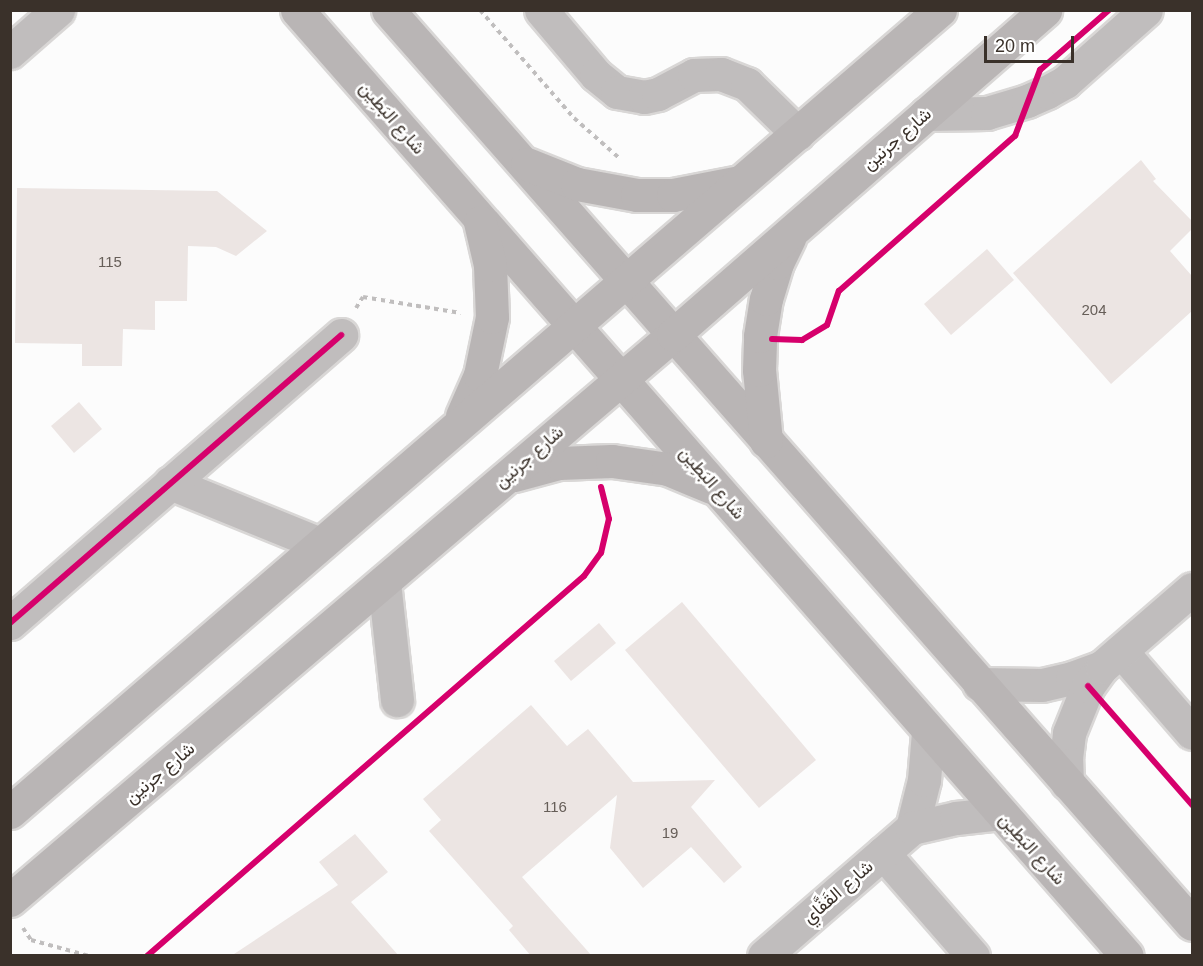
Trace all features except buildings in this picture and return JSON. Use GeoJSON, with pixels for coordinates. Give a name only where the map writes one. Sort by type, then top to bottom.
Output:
{"type":"FeatureCollection","features":[{"type":"Feature","properties":{"kind":"main road","name":"شارع البَطِين"},"geometry":{"type":"LineString","coordinates":[[297,10],[928,732],[1127,956]]}},
{"type":"Feature","properties":{"kind":"main road"},"geometry":{"type":"LineString","coordinates":[[388,10],[1192,924]]}},
{"type":"Feature","properties":{"kind":"main road","name":"شارع جرنين"},"geometry":{"type":"LineString","coordinates":[[15,911],[384,582],[673,335],[1045,10]]}},
{"type":"Feature","properties":{"kind":"main road"},"geometry":{"type":"LineString","coordinates":[[10,813],[455,427],[798,134],[934,13]]}},
{"type":"Feature","properties":{"kind":"main road"},"geometry":{"type":"LineString","coordinates":[[519,160],[577,184],[637,195],[673,195],[744,180]]}},
{"type":"Feature","properties":{"kind":"main road"},"geometry":{"type":"LineString","coordinates":[[455,427],[480,375],[492,318],[490,265],[477,215]]}},
{"type":"Feature","properties":{"kind":"main road"},"geometry":{"type":"LineString","coordinates":[[765,441],[759,370],[760,336],[766,299],[777,263],[793,230]]}},
{"type":"Feature","properties":{"kind":"main road"},"geometry":{"type":"LineString","coordinates":[[506,477],[559,463],[612,460],[668,470],[720,492]]}},
{"type":"Feature","properties":{"kind":"street"},"geometry":{"type":"LineString","coordinates":[[10,52],[58,10]]}},
{"type":"Feature","properties":{"kind":"street"},"geometry":{"type":"LineString","coordinates":[[542,10],[596,75],[617,92],[644,97],[658,94],[694,75],[721,74],[747,84],[798,134]]}},
{"type":"Feature","properties":{"kind":"street"},"geometry":{"type":"LineString","coordinates":[[926,114],[957,116],[987,113],[1047,93],[1065,82],[1146,10]]}},
{"type":"Feature","properties":{"kind":"street"},"geometry":{"type":"LineString","coordinates":[[10,623],[341,335]]}},
{"type":"Feature","properties":{"kind":"street"},"geometry":{"type":"LineString","coordinates":[[170,483],[320,544]]}},
{"type":"Feature","properties":{"kind":"street"},"geometry":{"type":"LineString","coordinates":[[384,582],[397,700]]}},
{"type":"Feature","properties":{"kind":"street"},"geometry":{"type":"LineString","coordinates":[[1066,783],[1069,733],[1084,693],[1111,659],[1192,589]]}},
{"type":"Feature","properties":{"kind":"street"},"geometry":{"type":"LineString","coordinates":[[979,684],[1041,685],[1072,678],[1111,659]]}},
{"type":"Feature","properties":{"kind":"street"},"geometry":{"type":"LineString","coordinates":[[1111,659],[1192,730]]}},
{"type":"Feature","properties":{"kind":"street"},"geometry":{"type":"LineString","coordinates":[[912,828],[924,780],[928,732]]}},
{"type":"Feature","properties":{"kind":"street","name":"شارع القَفَّاي"},"geometry":{"type":"LineString","coordinates":[[764,956],[912,828],[956,818],[1001,813]]}},
{"type":"Feature","properties":{"kind":"street"},"geometry":{"type":"LineString","coordinates":[[883,853],[973,956]]}},
{"type":"Feature","properties":{"kind":"path"},"geometry":{"type":"LineString","coordinates":[[480,10],[574,118],[619,158],[630,173],[637,195]]}},
{"type":"Feature","properties":{"kind":"path"},"geometry":{"type":"LineString","coordinates":[[341,335],[363,297],[492,318]]}},
{"type":"Feature","properties":{"kind":"path"},"geometry":{"type":"LineString","coordinates":[[15,911],[31,940],[88,956]]}},
{"type":"Feature","properties":{"kind":"cycle path"},"geometry":{"type":"LineString","coordinates":[[772,339],[802,340],[827,325],[839,291],[1015,136],[1040,70],[1109,10]]}},
{"type":"Feature","properties":{"kind":"cycle path"},"geometry":{"type":"LineString","coordinates":[[10,623],[341,335]]}},
{"type":"Feature","properties":{"kind":"cycle path"},"geometry":{"type":"LineString","coordinates":[[147,956],[584,576],[601,553],[609,519],[601,487]]}},
{"type":"Feature","properties":{"kind":"cycle path"},"geometry":{"type":"LineString","coordinates":[[1088,686],[1192,805]]}}]}
